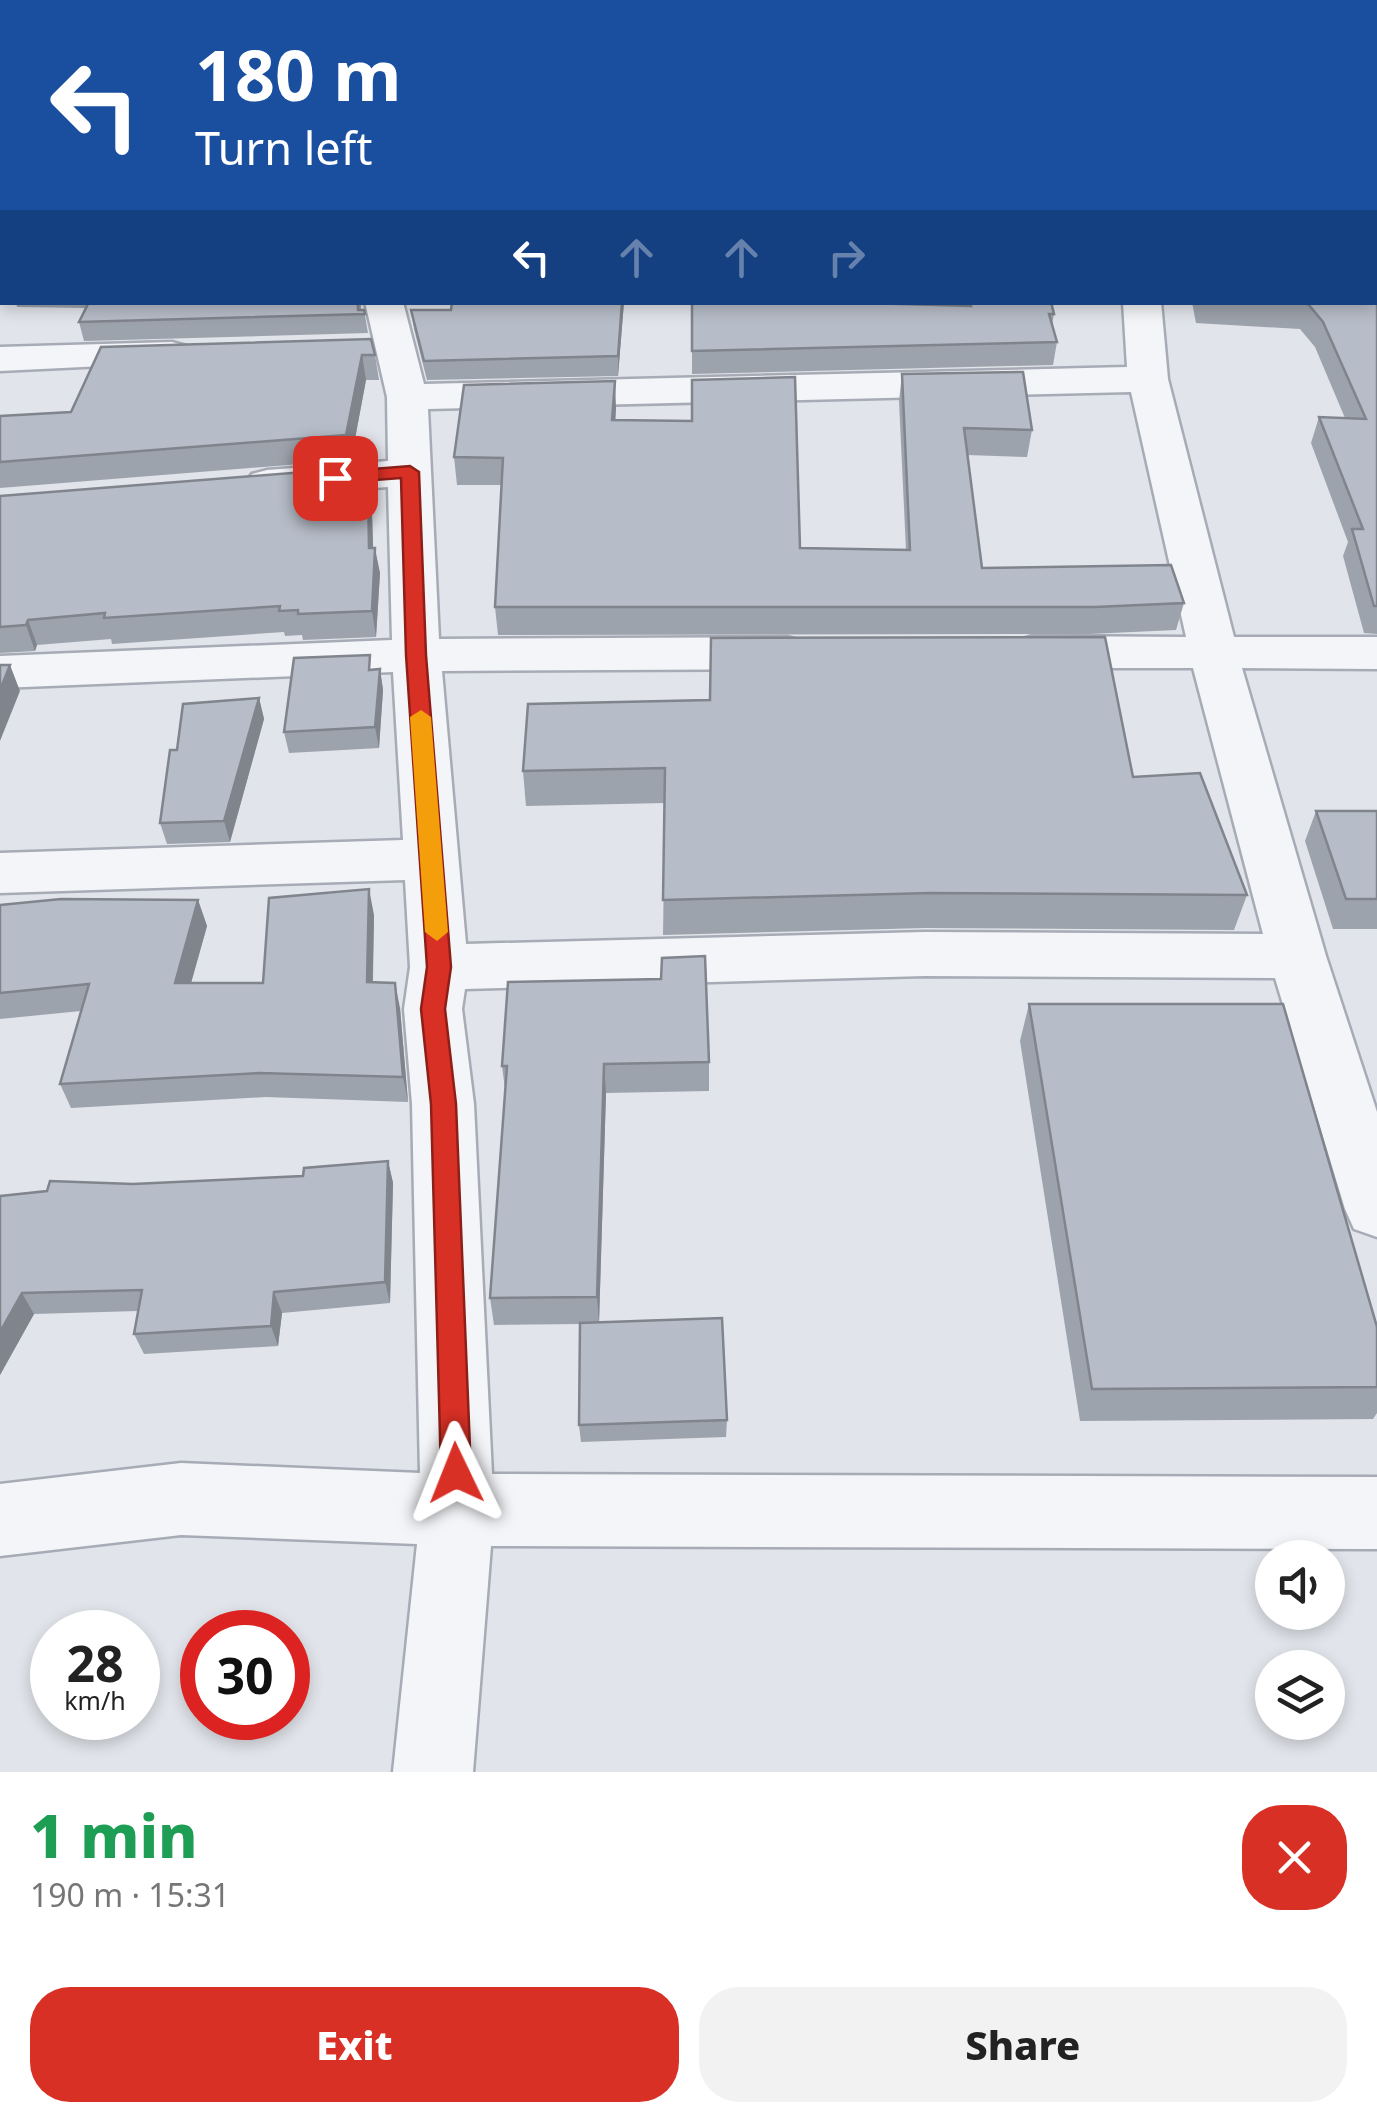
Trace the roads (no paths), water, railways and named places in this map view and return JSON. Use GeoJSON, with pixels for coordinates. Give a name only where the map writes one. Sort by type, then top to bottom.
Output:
{"type":"FeatureCollection","features":[{"type":"Feature","properties":{"kind":"street"},"geometry":{"type":"LineString","coordinates":[[1142,305],[1148,379],[1213,651],[1297,956],[1377,1210]]}},
{"type":"Feature","properties":{"kind":"street"},"geometry":{"type":"LineString","coordinates":[[433,1772],[457,1510],[443,1104],[433,1009],[439,967],[416,655],[410,472],[386,349],[1148,379]]}},
{"type":"Feature","properties":{"kind":"street"},"geometry":{"type":"LineString","coordinates":[[0,359],[218,353]]}},
{"type":"Feature","properties":{"kind":"street"},"geometry":{"type":"LineString","coordinates":[[234,486],[410,472]]}},
{"type":"Feature","properties":{"kind":"street"},"geometry":{"type":"LineString","coordinates":[[994,652],[1377,652]]}},
{"type":"Feature","properties":{"kind":"street"},"geometry":{"type":"LineString","coordinates":[[0,672],[416,655],[834,653]]}},
{"type":"Feature","properties":{"kind":"street"},"geometry":{"type":"LineString","coordinates":[[0,873],[432,858]]}},
{"type":"Feature","properties":{"kind":"street"},"geometry":{"type":"LineString","coordinates":[[439,967],[925,954],[1297,956]]}},
{"type":"Feature","properties":{"kind":"street"},"geometry":{"type":"LineString","coordinates":[[0,1520],[180,1499],[457,1510],[1377,1513]]}}]}
